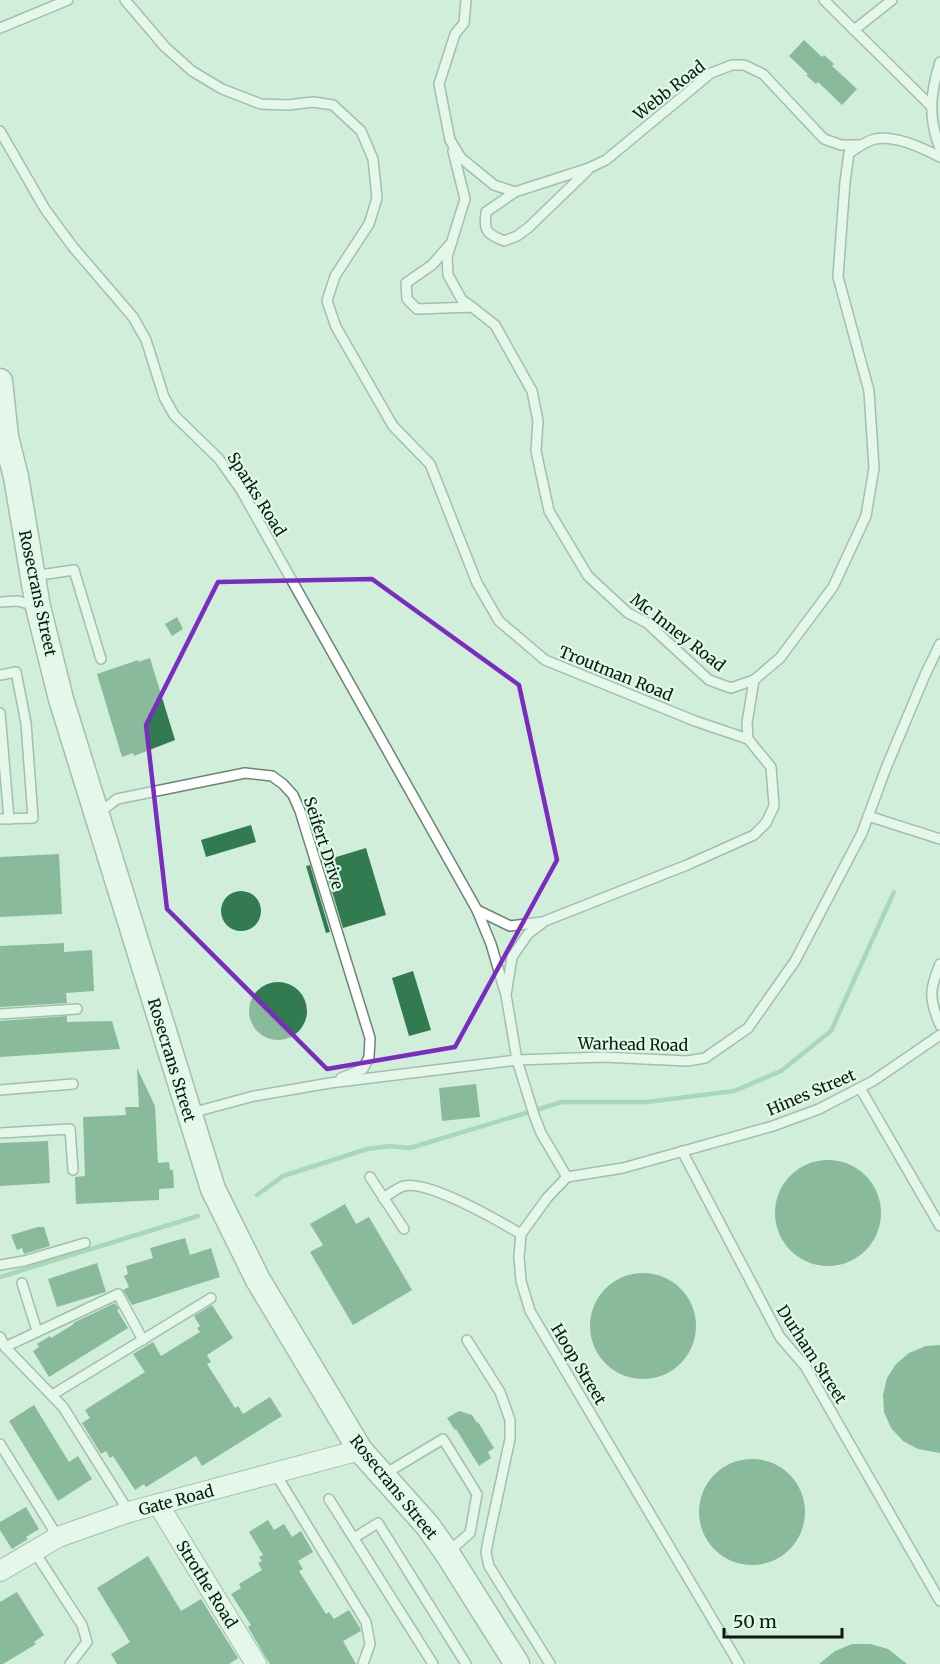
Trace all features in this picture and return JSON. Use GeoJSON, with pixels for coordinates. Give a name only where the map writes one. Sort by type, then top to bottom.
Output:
{"type":"FeatureCollection","features":[{"type":"Feature","properties":{"kind":"street","name":"Rosecrans Street"},"geometry":{"type":"LineString","coordinates":[[0,381],[3,432],[15,477],[38,607],[61,699],[213,1189],[258,1280],[360,1450],[428,1526],[517,1664]]}},
{"type":"Feature","properties":{"kind":"street","name":"Gate Road"},"geometry":{"type":"LineString","coordinates":[[0,1571],[58,1538],[129,1512],[360,1450]]}},
{"type":"Feature","properties":{"kind":"street","name":"Strothe Road"},"geometry":{"type":"LineString","coordinates":[[158,1504],[256,1664]]}},
{"type":"Feature","properties":{"kind":"lane"},"geometry":{"type":"LineString","coordinates":[[0,28],[68,0]]}},
{"type":"Feature","properties":{"kind":"lane","name":"Troutman Road"},"geometry":{"type":"LineString","coordinates":[[125,0],[165,47],[192,71],[222,89],[261,104],[288,105],[313,102],[333,105],[361,131],[373,159],[377,198],[369,224],[335,276],[327,301],[336,327],[393,426],[430,464],[477,583],[499,621],[545,660],[695,722],[748,739]]}},
{"type":"Feature","properties":{"kind":"lane"},"geometry":{"type":"LineString","coordinates":[[466,0],[464,23],[455,34],[439,84],[450,140],[460,158],[494,185],[515,192]]}},
{"type":"Feature","properties":{"kind":"lane"},"geometry":{"type":"LineString","coordinates":[[824,0],[931,106]]}},
{"type":"Feature","properties":{"kind":"lane"},"geometry":{"type":"LineString","coordinates":[[854,30],[892,0]]}},
{"type":"Feature","properties":{"kind":"lane"},"geometry":{"type":"LineString","coordinates":[[940,62],[933,85],[931,106],[932,127],[940,149]]}},
{"type":"Feature","properties":{"kind":"lane","name":"Webb Road"},"geometry":{"type":"LineString","coordinates":[[589,168],[517,237],[504,240],[488,234],[484,226],[486,212],[515,192],[589,168],[606,160],[711,73],[732,65],[744,65],[763,74],[824,139],[841,145],[861,145]]}},
{"type":"Feature","properties":{"kind":"lane","name":"Sparks Road"},"geometry":{"type":"LineString","coordinates":[[0,131],[45,209],[73,247],[133,317],[146,340],[164,397],[174,415],[219,459],[241,490],[477,910]]}},
{"type":"Feature","properties":{"kind":"lane"},"geometry":{"type":"LineString","coordinates":[[861,145],[876,139],[903,142],[940,157]]}},
{"type":"Feature","properties":{"kind":"lane","name":"Mc Inney Road"},"geometry":{"type":"LineString","coordinates":[[450,140],[465,199],[447,257],[448,275],[462,300],[495,326],[532,391],[538,422],[536,452],[549,511],[588,576],[628,613],[647,623],[709,680],[731,688],[754,680],[780,658],[833,587],[866,516],[874,468],[869,392],[838,277],[849,153],[861,145]]}},
{"type":"Feature","properties":{"kind":"lane"},"geometry":{"type":"LineString","coordinates":[[452,242],[432,265],[406,283],[407,299],[417,309],[472,307]]}},
{"type":"Feature","properties":{"kind":"lane"},"geometry":{"type":"LineString","coordinates":[[33,576],[74,570],[101,659]]}},
{"type":"Feature","properties":{"kind":"lane"},"geometry":{"type":"LineString","coordinates":[[0,602],[18,601],[38,607]]}},
{"type":"Feature","properties":{"kind":"lane","name":"Warhead Road"},"geometry":{"type":"LineString","coordinates":[[189,1114],[254,1096],[330,1083],[517,1060],[603,1057],[687,1061],[705,1059],[748,1028],[795,961],[862,833],[925,675],[940,644]]}},
{"type":"Feature","properties":{"kind":"lane"},"geometry":{"type":"LineString","coordinates":[[0,675],[16,672],[26,723],[33,818],[4,819],[0,713]]}},
{"type":"Feature","properties":{"kind":"lane"},"geometry":{"type":"LineString","coordinates":[[477,910],[510,926],[545,921],[687,865],[754,835],[766,823],[774,807],[771,767],[748,739],[747,723],[754,680]]}},
{"type":"Feature","properties":{"kind":"lane","name":"Seifert Drive"},"geometry":{"type":"LineString","coordinates":[[97,815],[117,799],[245,773],[272,776],[293,795],[300,811],[370,1038],[369,1057],[363,1069],[330,1083]]}},
{"type":"Feature","properties":{"kind":"lane"},"geometry":{"type":"LineString","coordinates":[[868,816],[940,839]]}},
{"type":"Feature","properties":{"kind":"lane"},"geometry":{"type":"LineString","coordinates":[[477,910],[491,944],[506,995],[517,1060],[532,1111],[541,1133],[567,1177]]}},
{"type":"Feature","properties":{"kind":"lane"},"geometry":{"type":"LineString","coordinates":[[506,995],[512,957],[528,934],[545,921]]}},
{"type":"Feature","properties":{"kind":"lane"},"geometry":{"type":"LineString","coordinates":[[940,964],[931,985],[931,1004],[940,1025]]}},
{"type":"Feature","properties":{"kind":"lane"},"geometry":{"type":"LineString","coordinates":[[0,1014],[77,1009]]}},
{"type":"Feature","properties":{"kind":"lane","name":"Hines Street"},"geometry":{"type":"LineString","coordinates":[[682,1151],[773,1126],[819,1109],[861,1088],[940,1035]]}},
{"type":"Feature","properties":{"kind":"lane"},"geometry":{"type":"LineString","coordinates":[[0,1090],[73,1084]]}},
{"type":"Feature","properties":{"kind":"lane"},"geometry":{"type":"LineString","coordinates":[[861,1088],[940,1226]]}},
{"type":"Feature","properties":{"kind":"lane"},"geometry":{"type":"LineString","coordinates":[[0,1133],[70,1129],[73,1170]]}},
{"type":"Feature","properties":{"kind":"lane"},"geometry":{"type":"LineString","coordinates":[[383,1198],[403,1186],[417,1185],[498,1220],[521,1234],[547,1198],[567,1177],[623,1168],[682,1151]]}},
{"type":"Feature","properties":{"kind":"lane","name":"Durham Street"},"geometry":{"type":"LineString","coordinates":[[682,1151],[780,1337],[805,1366],[940,1601]]}},
{"type":"Feature","properties":{"kind":"lane"},"geometry":{"type":"LineString","coordinates":[[370,1177],[404,1229]]}},
{"type":"Feature","properties":{"kind":"lane","name":"Hoop Street"},"geometry":{"type":"LineString","coordinates":[[521,1234],[520,1281],[530,1311],[739,1664]]}},
{"type":"Feature","properties":{"kind":"lane"},"geometry":{"type":"LineString","coordinates":[[0,1265],[24,1261],[85,1243]]}},
{"type":"Feature","properties":{"kind":"lane"},"geometry":{"type":"LineString","coordinates":[[22,1283],[37,1331]]}},
{"type":"Feature","properties":{"kind":"lane"},"geometry":{"type":"LineString","coordinates":[[5,1347],[118,1294],[142,1340]]}},
{"type":"Feature","properties":{"kind":"lane"},"geometry":{"type":"LineString","coordinates":[[52,1395],[211,1298]]}},
{"type":"Feature","properties":{"kind":"lane"},"geometry":{"type":"LineString","coordinates":[[0,1337],[5,1347],[63,1407],[129,1512]]}},
{"type":"Feature","properties":{"kind":"lane"},"geometry":{"type":"LineString","coordinates":[[467,1340],[500,1392],[510,1420],[510,1438],[486,1553],[489,1566],[550,1664]]}},
{"type":"Feature","properties":{"kind":"lane"},"geometry":{"type":"LineString","coordinates":[[383,1475],[443,1439],[477,1494],[470,1533],[447,1553]]}},
{"type":"Feature","properties":{"kind":"lane"},"geometry":{"type":"LineString","coordinates":[[0,1444],[58,1538]]}},
{"type":"Feature","properties":{"kind":"lane"},"geometry":{"type":"LineString","coordinates":[[275,1473],[366,1622],[370,1644],[363,1664]]}},
{"type":"Feature","properties":{"kind":"lane"},"geometry":{"type":"LineString","coordinates":[[329,1499],[433,1664]]}},
{"type":"Feature","properties":{"kind":"lane"},"geometry":{"type":"LineString","coordinates":[[354,1538],[378,1522],[466,1664]]}},
{"type":"Feature","properties":{"kind":"lane"},"geometry":{"type":"LineString","coordinates":[[34,1551],[82,1625],[87,1642],[70,1664]]}},
{"type":"Feature","properties":{"kind":"highlighted area"},"geometry":{"type":"Polygon","coordinates":[[[372,579],[519,685],[557,860],[455,1047],[327,1069],[167,909],[146,725],[218,582],[372,579]]]}},
{"type":"Feature","properties":{"kind":"building"},"geometry":{"type":"Polygon","coordinates":[[[804,40],[822,57],[824,55],[834,64],[832,66],[857,89],[842,105],[818,82],[816,84],[806,75],[808,74],[789,56],[804,40]]]}},
{"type":"Feature","properties":{"kind":"building"},"geometry":{"type":"Polygon","coordinates":[[[177,617],[183,629],[172,636],[165,624],[177,617]]]}},
{"type":"Feature","properties":{"kind":"building"},"geometry":{"type":"Polygon","coordinates":[[[150,658],[175,740],[134,756],[133,753],[122,757],[97,674],[150,658]]]}},
{"type":"Feature","properties":{"kind":"building"},"geometry":{"type":"Polygon","coordinates":[[[251,825],[256,842],[206,857],[201,840],[251,825]]]}},
{"type":"Feature","properties":{"kind":"building"},"geometry":{"type":"Polygon","coordinates":[[[366,848],[386,915],[343,928],[323,861],[366,848]]]}},
{"type":"Feature","properties":{"kind":"building"},"geometry":{"type":"Polygon","coordinates":[[[59,854],[62,914],[0,917],[0,857],[59,854]]]}},
{"type":"Feature","properties":{"kind":"building"},"geometry":{"type":"Polygon","coordinates":[[[310,865],[330,932],[326,933],[306,866],[310,865]]]}},
{"type":"Feature","properties":{"kind":"building"},"geometry":{"type":"Polygon","coordinates":[[[241,891],[255,897],[261,911],[255,925],[241,931],[227,925],[221,911],[227,897],[241,891]]]}},
{"type":"Feature","properties":{"kind":"building"},"geometry":{"type":"Polygon","coordinates":[[[64,943],[64,952],[92,950],[94,991],[66,993],[67,1003],[0,1007],[0,946],[64,943]]]}},
{"type":"Feature","properties":{"kind":"building"},"geometry":{"type":"Polygon","coordinates":[[[413,971],[431,1030],[409,1036],[392,978],[413,971]]]}},
{"type":"Feature","properties":{"kind":"building"},"geometry":{"type":"Polygon","coordinates":[[[272,982],[284,982],[299,990],[307,1005],[307,1017],[299,1032],[284,1040],[272,1040],[257,1032],[249,1017],[249,1005],[257,990],[272,982]]]}},
{"type":"Feature","properties":{"kind":"building"},"geometry":{"type":"Polygon","coordinates":[[[67,1016],[67,1022],[112,1021],[120,1049],[0,1057],[0,1021],[67,1016]]]}},
{"type":"Feature","properties":{"kind":"building"},"geometry":{"type":"Polygon","coordinates":[[[137,1068],[155,1106],[158,1163],[169,1162],[170,1170],[173,1170],[174,1188],[159,1189],[159,1200],[76,1204],[75,1177],[85,1176],[83,1117],[126,1115],[125,1107],[139,1107],[137,1068]]]}},
{"type":"Feature","properties":{"kind":"building"},"geometry":{"type":"Polygon","coordinates":[[[476,1084],[480,1117],[442,1121],[439,1088],[476,1084]]]}},
{"type":"Feature","properties":{"kind":"building"},"geometry":{"type":"Polygon","coordinates":[[[48,1141],[50,1183],[0,1186],[0,1143],[48,1141]]]}},
{"type":"Feature","properties":{"kind":"building"},"geometry":{"type":"Polygon","coordinates":[[[828,1160],[848,1164],[866,1175],[877,1193],[881,1213],[877,1233],[866,1251],[848,1262],[828,1266],[808,1262],[790,1251],[779,1233],[775,1213],[779,1193],[790,1175],[808,1164],[828,1160]]]}},
{"type":"Feature","properties":{"kind":"building"},"geometry":{"type":"Polygon","coordinates":[[[345,1204],[356,1224],[369,1217],[412,1290],[353,1325],[310,1252],[323,1245],[310,1224],[345,1204]]]}},
{"type":"Feature","properties":{"kind":"building"},"geometry":{"type":"Polygon","coordinates":[[[44,1227],[50,1246],[24,1254],[22,1248],[17,1250],[11,1235],[44,1227]]]}},
{"type":"Feature","properties":{"kind":"building"},"geometry":{"type":"Polygon","coordinates":[[[185,1238],[190,1255],[211,1248],[220,1277],[132,1305],[123,1290],[129,1287],[124,1276],[128,1274],[126,1266],[153,1258],[150,1248],[185,1238]]]}},
{"type":"Feature","properties":{"kind":"building"},"geometry":{"type":"Polygon","coordinates":[[[97,1263],[106,1292],[57,1307],[48,1279],[97,1263]]]}},
{"type":"Feature","properties":{"kind":"building"},"geometry":{"type":"Polygon","coordinates":[[[643,1273],[663,1277],[681,1288],[692,1306],[696,1326],[692,1346],[681,1364],[663,1375],[643,1379],[623,1375],[605,1364],[594,1346],[590,1326],[594,1306],[605,1288],[623,1277],[643,1273]]]}},
{"type":"Feature","properties":{"kind":"building"},"geometry":{"type":"Polygon","coordinates":[[[115,1303],[128,1328],[49,1377],[33,1351],[39,1347],[37,1344],[50,1336],[51,1338],[73,1323],[115,1303]]]}},
{"type":"Feature","properties":{"kind":"building"},"geometry":{"type":"Polygon","coordinates":[[[212,1305],[233,1338],[207,1355],[211,1362],[207,1364],[235,1408],[238,1406],[243,1414],[270,1397],[282,1416],[202,1466],[196,1456],[146,1487],[144,1484],[135,1490],[113,1456],[110,1458],[106,1451],[101,1454],[82,1423],[90,1418],[85,1410],[145,1372],[133,1354],[153,1342],[161,1356],[200,1332],[197,1328],[200,1326],[194,1316],[212,1305]]]}},
{"type":"Feature","properties":{"kind":"building"},"geometry":{"type":"Polygon","coordinates":[[[940,1345],[940,1453],[918,1449],[903,1441],[891,1428],[884,1412],[883,1395],[887,1378],[896,1364],[909,1353],[926,1346],[940,1345]]]}},
{"type":"Feature","properties":{"kind":"building"},"geometry":{"type":"Polygon","coordinates":[[[34,1405],[69,1462],[78,1456],[92,1479],[58,1501],[9,1421],[34,1405]]]}},
{"type":"Feature","properties":{"kind":"building"},"geometry":{"type":"Polygon","coordinates":[[[459,1411],[472,1415],[494,1448],[488,1452],[491,1458],[479,1466],[447,1418],[459,1411]]]}},
{"type":"Feature","properties":{"kind":"building"},"geometry":{"type":"Polygon","coordinates":[[[752,1459],[772,1463],[790,1474],[801,1492],[805,1512],[801,1532],[790,1550],[772,1561],[752,1565],[732,1561],[714,1550],[703,1532],[699,1512],[703,1492],[714,1474],[732,1463],[752,1459]]]}},
{"type":"Feature","properties":{"kind":"building"},"geometry":{"type":"Polygon","coordinates":[[[26,1507],[39,1529],[12,1549],[0,1530],[0,1522],[26,1507]]]}},
{"type":"Feature","properties":{"kind":"building"},"geometry":{"type":"Polygon","coordinates":[[[268,1520],[274,1530],[284,1524],[292,1537],[301,1531],[313,1552],[298,1561],[303,1569],[299,1571],[326,1614],[329,1612],[334,1619],[349,1610],[360,1628],[361,1631],[343,1641],[356,1664],[270,1664],[266,1658],[248,1627],[251,1625],[231,1594],[241,1588],[239,1584],[262,1570],[258,1563],[262,1561],[259,1557],[263,1555],[249,1532],[268,1520]]]}},
{"type":"Feature","properties":{"kind":"building"},"geometry":{"type":"Polygon","coordinates":[[[148,1556],[181,1611],[201,1599],[238,1658],[229,1664],[117,1664],[111,1654],[130,1642],[97,1588],[148,1556]]]}},
{"type":"Feature","properties":{"kind":"building"},"geometry":{"type":"Polygon","coordinates":[[[17,1592],[44,1635],[34,1642],[36,1644],[0,1664],[0,1602],[17,1592]]]}},
{"type":"Feature","properties":{"kind":"building"},"geometry":{"type":"Polygon","coordinates":[[[852,1644],[870,1644],[888,1649],[907,1664],[819,1664],[835,1651],[852,1644]]]}},
{"type":"Feature","properties":{"kind":"waterway"},"geometry":{"type":"LineString","coordinates":[[257,1195],[283,1176],[367,1149],[389,1146],[410,1148],[562,1102],[647,1102],[734,1091],[781,1071],[831,1031],[894,892]]}},
{"type":"Feature","properties":{"kind":"waterway"},"geometry":{"type":"LineString","coordinates":[[0,1277],[198,1216]]}}]}
